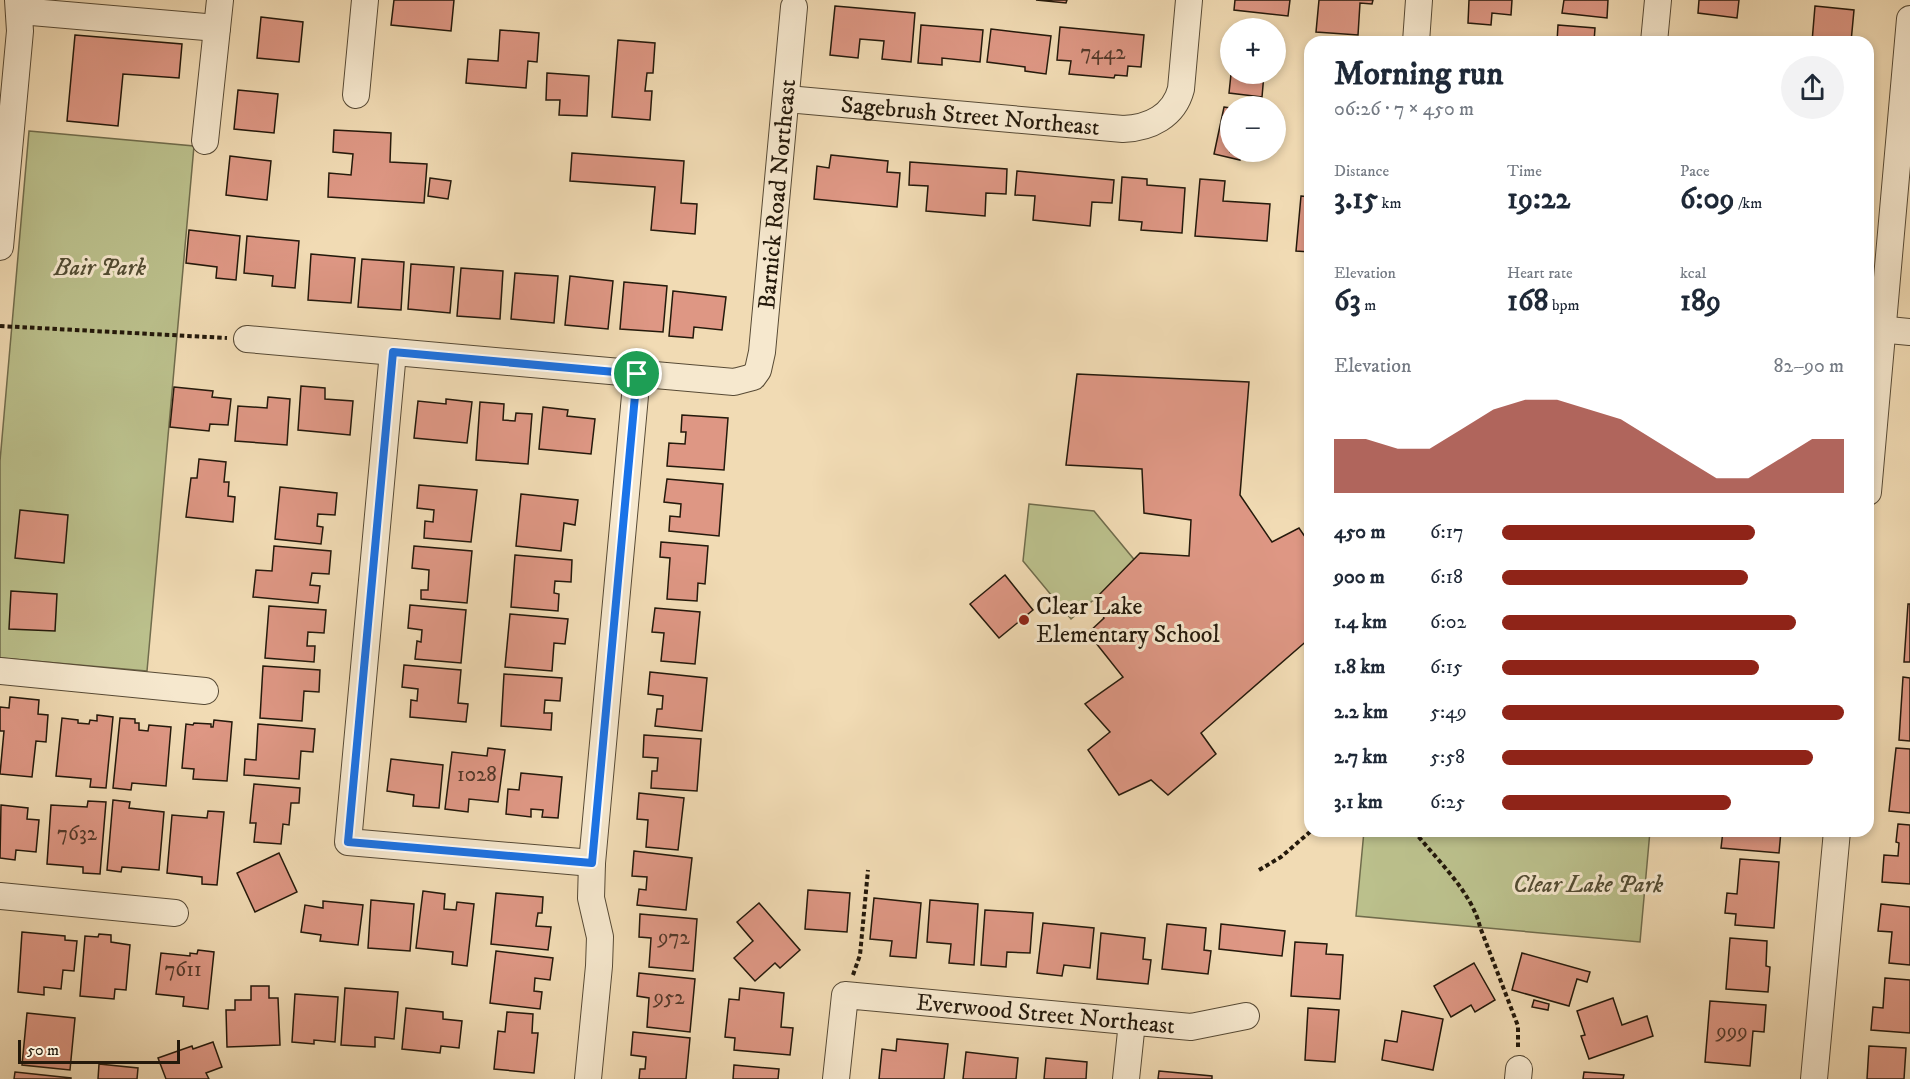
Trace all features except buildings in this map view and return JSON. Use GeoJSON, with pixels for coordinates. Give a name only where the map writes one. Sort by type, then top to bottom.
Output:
{"type":"FeatureCollection","features":[{"type":"Feature","properties":{"kind":"street"},"geometry":{"type":"LineString","coordinates":[[205,141],[220,0]]}},
{"type":"Feature","properties":{"kind":"street"},"geometry":{"type":"LineString","coordinates":[[356,95],[365,0]]}},
{"type":"Feature","properties":{"kind":"street","name":"Sagebrush Street Northeast"},"geometry":{"type":"LineString","coordinates":[[786,99],[1137,129],[1155,122],[1166,114],[1178,99],[1189,0]]}},
{"type":"Feature","properties":{"kind":"street"},"geometry":{"type":"LineString","coordinates":[[1416,36],[1419,0]]}},
{"type":"Feature","properties":{"kind":"street"},"geometry":{"type":"LineString","coordinates":[[1655,36],[1658,0]]}},
{"type":"Feature","properties":{"kind":"street"},"geometry":{"type":"LineString","coordinates":[[0,247],[20,31],[19,5],[217,28]]}},
{"type":"Feature","properties":{"kind":"street","name":"Barnick Road Northeast"},"geometry":{"type":"LineString","coordinates":[[637,374],[734,382],[753,377],[758,370],[762,352],[794,8]]}},
{"type":"Feature","properties":{"kind":"street"},"geometry":{"type":"LineString","coordinates":[[1874,352],[1910,19]]}},
{"type":"Feature","properties":{"kind":"street"},"geometry":{"type":"LineString","coordinates":[[1875,329],[1910,332]]}},
{"type":"Feature","properties":{"kind":"street"},"geometry":{"type":"LineString","coordinates":[[248,339],[637,374],[592,863],[591,898],[600,937],[588,1079]]}},
{"type":"Feature","properties":{"kind":"street"},"geometry":{"type":"LineString","coordinates":[[393,352],[348,842],[592,863]]}},
{"type":"Feature","properties":{"kind":"street"},"geometry":{"type":"LineString","coordinates":[[0,671],[205,691]]}},
{"type":"Feature","properties":{"kind":"street"},"geometry":{"type":"LineString","coordinates":[[1814,1079],[1836,837]]}},
{"type":"Feature","properties":{"kind":"street"},"geometry":{"type":"LineString","coordinates":[[0,896],[175,913]]}},
{"type":"Feature","properties":{"kind":"street"},"geometry":{"type":"LineString","coordinates":[[837,1079],[844,995]]}},
{"type":"Feature","properties":{"kind":"street","name":"Everwood Street Northeast"},"geometry":{"type":"LineString","coordinates":[[844,995],[1191,1028],[1246,1016]]}},
{"type":"Feature","properties":{"kind":"street"},"geometry":{"type":"LineString","coordinates":[[1126,1079],[1132,1022]]}},
{"type":"Feature","properties":{"kind":"path"},"geometry":{"type":"LineString","coordinates":[[0,326],[248,339]]}},
{"type":"Feature","properties":{"kind":"path"},"geometry":{"type":"LineString","coordinates":[[1259,870],[1281,857],[1304,837]]}},
{"type":"Feature","properties":{"kind":"path"},"geometry":{"type":"LineString","coordinates":[[1419,837],[1462,890],[1477,915],[1518,1026],[1518,1074]]}},
{"type":"Feature","properties":{"kind":"path"},"geometry":{"type":"LineString","coordinates":[[844,995],[860,955],[868,870]]}},
{"type":"Feature","properties":{"kind":"green space","name":"Bair Park"},"geometry":{"type":"Polygon","coordinates":[[[29,131],[194,146],[147,671],[0,658],[0,461],[29,131]]]}},
{"type":"Feature","properties":{"kind":"green space"},"geometry":{"type":"Polygon","coordinates":[[[1029,504],[1094,511],[1137,563],[1071,619],[1023,561],[1029,504]]]}},
{"type":"Feature","properties":{"kind":"green space","name":"Clear Lake Park"},"geometry":{"type":"Polygon","coordinates":[[[1363,837],[1649,837],[1640,942],[1356,916],[1363,837]]]}},
{"type":"Feature","properties":{"kind":"place","name":"Clear Lake Elementary School"},"geometry":{"type":"Point","coordinates":[1024,620]}},
{"type":"Feature","properties":{"kind":"route"},"geometry":{"type":"LineString","coordinates":[[393,352],[637,374],[592,863],[348,842],[393,352]]}}]}
